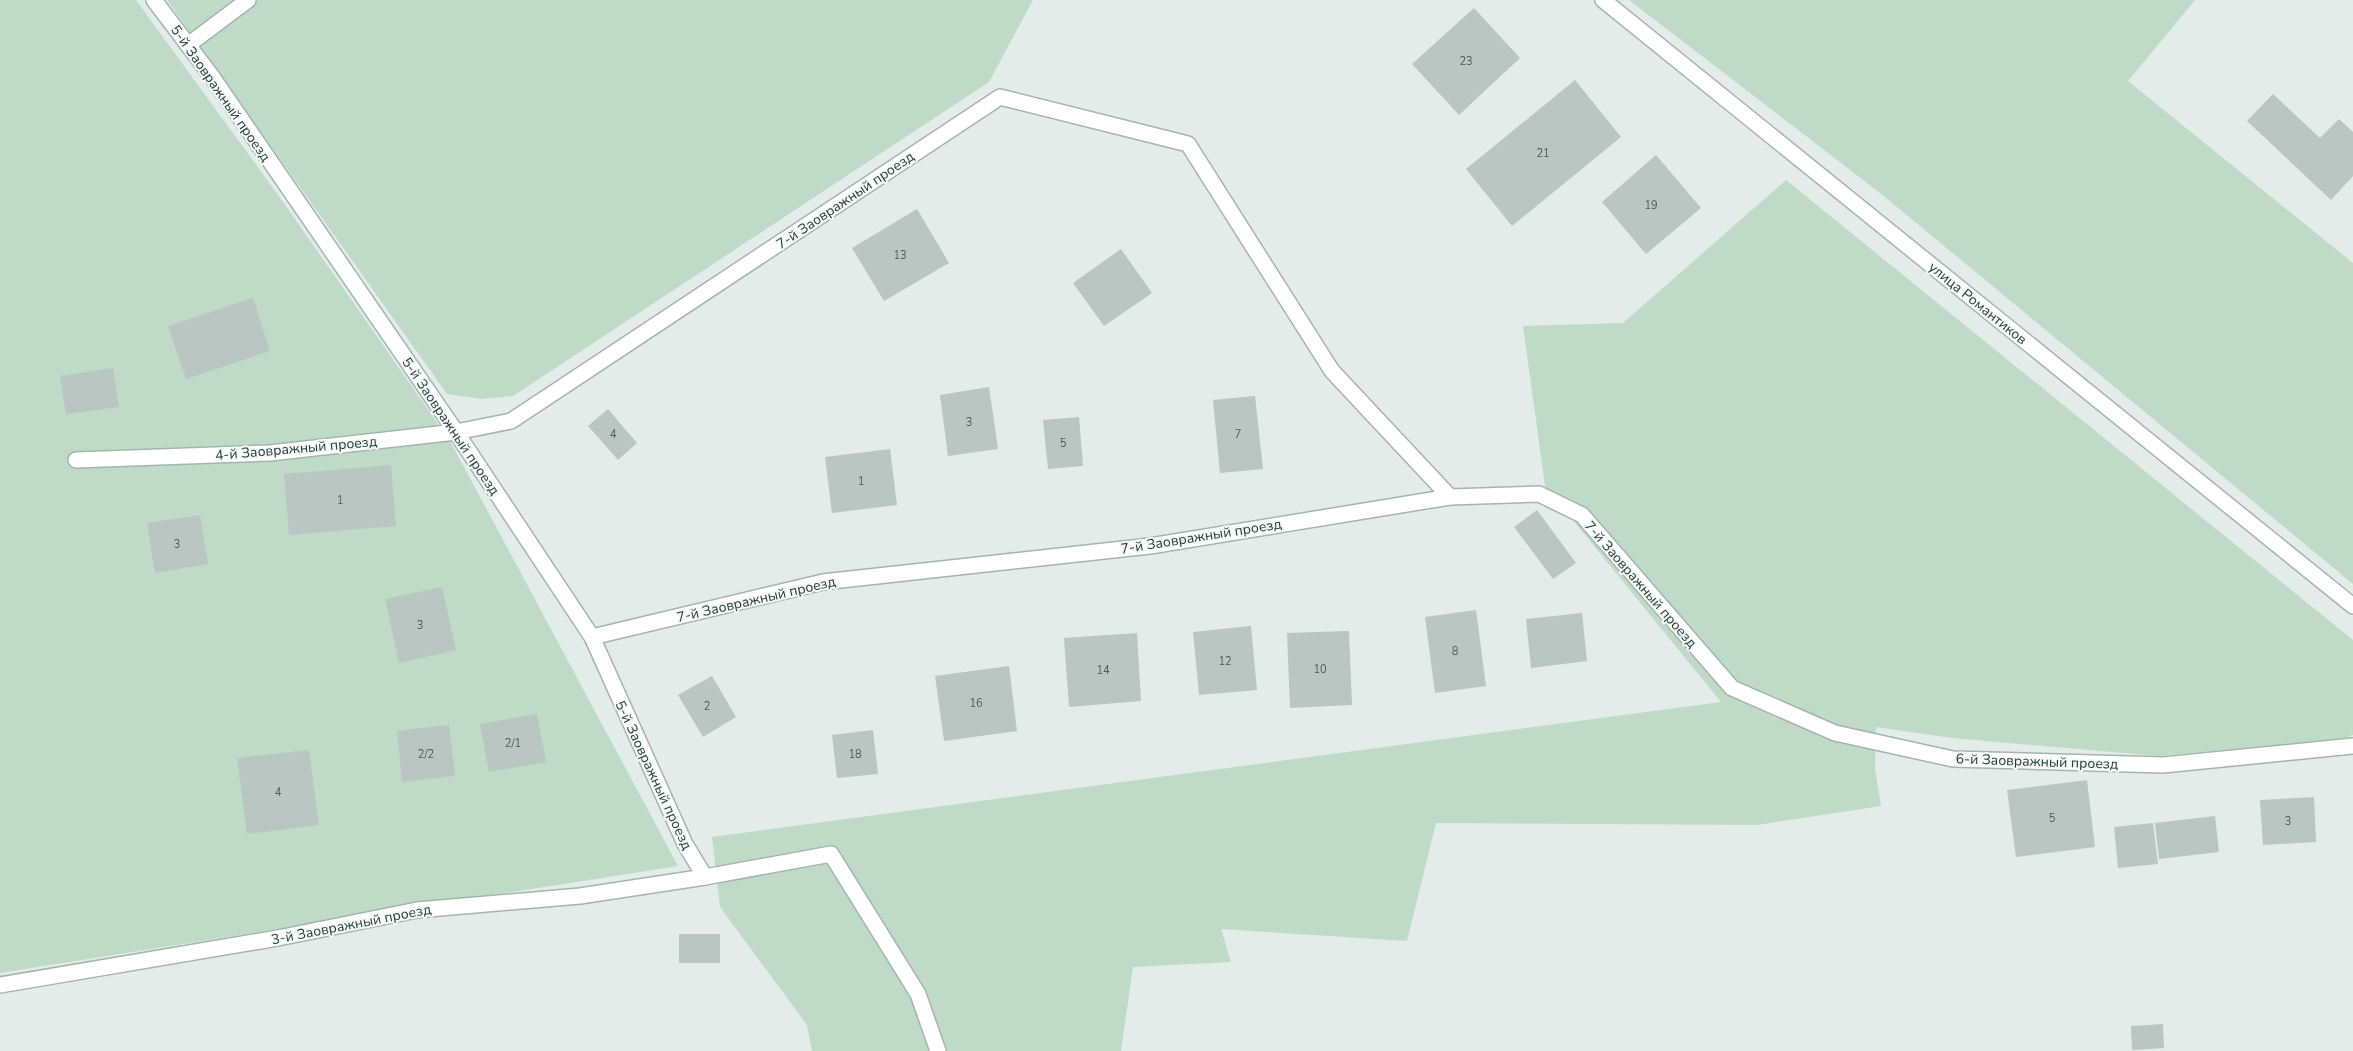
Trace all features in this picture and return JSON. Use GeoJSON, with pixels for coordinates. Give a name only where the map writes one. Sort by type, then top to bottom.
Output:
{"type":"FeatureCollection","features":[{"type":"Feature","properties":{"kind":"street","name":"5-й Заовражный проезд"},"geometry":{"type":"LineString","coordinates":[[154,0],[188,45],[456,432],[592,637],[685,844],[705,877]]}},
{"type":"Feature","properties":{"kind":"street"},"geometry":{"type":"LineString","coordinates":[[188,45],[248,0]]}},
{"type":"Feature","properties":{"kind":"street","name":"улица Романтиков"},"geometry":{"type":"LineString","coordinates":[[1603,0],[2353,606]]}},
{"type":"Feature","properties":{"kind":"street","name":"7-й Заовражный проезд"},"geometry":{"type":"LineString","coordinates":[[456,432],[511,422],[1000,97],[1188,144],[1332,371],[1450,497]]}},
{"type":"Feature","properties":{"kind":"street","name":"4-й Заовражный проезд"},"geometry":{"type":"LineString","coordinates":[[76,460],[270,453],[456,432]]}},
{"type":"Feature","properties":{"kind":"street","name":"7-й Заовражный проезд"},"geometry":{"type":"LineString","coordinates":[[592,637],[823,582],[1150,546],[1450,497],[1539,494],[1582,515],[1732,688]]}},
{"type":"Feature","properties":{"kind":"street","name":"6-й Заовражный проезд"},"geometry":{"type":"LineString","coordinates":[[1732,688],[1835,734],[1953,758],[2163,765],[2353,746]]}},
{"type":"Feature","properties":{"kind":"street","name":"3-й Заовражный проезд"},"geometry":{"type":"LineString","coordinates":[[0,985],[278,938],[417,910],[580,896],[705,877],[831,854],[918,994],[938,1051]]}},
{"type":"Feature","properties":{"kind":"green space"},"geometry":{"type":"Polygon","coordinates":[[[0,0],[136,0],[281,199],[450,441],[678,866],[0,973],[0,0]]]}},
{"type":"Feature","properties":{"kind":"green space"},"geometry":{"type":"Polygon","coordinates":[[[167,0],[1033,0],[989,82],[513,396],[482,399],[447,394],[167,0]]]}},
{"type":"Feature","properties":{"kind":"green space"},"geometry":{"type":"Polygon","coordinates":[[[1629,0],[2195,0],[2128,81],[2353,263],[2353,584],[1880,193],[1629,0]]]}},
{"type":"Feature","properties":{"kind":"green space"},"geometry":{"type":"Polygon","coordinates":[[[1786,180],[2353,640],[2353,735],[2341,739],[2158,756],[1952,738],[1876,727],[1875,769],[1881,806],[1757,825],[1436,823],[1407,941],[1221,929],[1231,962],[1133,967],[1121,1051],[812,1051],[807,1025],[720,907],[712,837],[1721,702],[1545,486],[1523,326],[1623,323],[1786,180]]]}},
{"type":"Feature","properties":{"kind":"building"},"geometry":{"type":"Polygon","coordinates":[[[1474,8],[1520,58],[1459,115],[1412,64],[1474,8]]]}},
{"type":"Feature","properties":{"kind":"building"},"geometry":{"type":"Polygon","coordinates":[[[1575,80],[1621,137],[1512,226],[1466,169],[1575,80]]]}},
{"type":"Feature","properties":{"kind":"building"},"geometry":{"type":"Polygon","coordinates":[[[2273,94],[2320,138],[2339,119],[2353,132],[2353,176],[2331,200],[2247,121],[2273,94]]]}},
{"type":"Feature","properties":{"kind":"building"},"geometry":{"type":"Polygon","coordinates":[[[1656,155],[1701,208],[1646,254],[1602,202],[1656,155]]]}},
{"type":"Feature","properties":{"kind":"building"},"geometry":{"type":"Polygon","coordinates":[[[917,209],[949,263],[884,301],[852,248],[917,209]]]}},
{"type":"Feature","properties":{"kind":"building"},"geometry":{"type":"Polygon","coordinates":[[[1121,249],[1152,293],[1104,326],[1073,283],[1121,249]]]}},
{"type":"Feature","properties":{"kind":"building"},"geometry":{"type":"Polygon","coordinates":[[[253,298],[270,351],[186,379],[168,326],[253,298]]]}},
{"type":"Feature","properties":{"kind":"building"},"geometry":{"type":"Polygon","coordinates":[[[113,368],[119,407],[66,414],[60,376],[113,368]]]}},
{"type":"Feature","properties":{"kind":"building"},"geometry":{"type":"Polygon","coordinates":[[[989,387],[998,449],[948,456],[940,395],[989,387]]]}},
{"type":"Feature","properties":{"kind":"building"},"geometry":{"type":"Polygon","coordinates":[[[1255,396],[1263,469],[1220,473],[1213,400],[1255,396]]]}},
{"type":"Feature","properties":{"kind":"building"},"geometry":{"type":"Polygon","coordinates":[[[608,409],[637,443],[618,460],[588,426],[608,409]]]}},
{"type":"Feature","properties":{"kind":"building"},"geometry":{"type":"Polygon","coordinates":[[[1079,417],[1083,466],[1048,469],[1043,420],[1079,417]]]}},
{"type":"Feature","properties":{"kind":"building"},"geometry":{"type":"Polygon","coordinates":[[[890,449],[897,505],[832,513],[825,457],[890,449]]]}},
{"type":"Feature","properties":{"kind":"building"},"geometry":{"type":"Polygon","coordinates":[[[391,465],[396,526],[289,535],[284,474],[391,465]]]}},
{"type":"Feature","properties":{"kind":"building"},"geometry":{"type":"Polygon","coordinates":[[[1537,510],[1576,563],[1553,579],[1514,527],[1537,510]]]}},
{"type":"Feature","properties":{"kind":"building"},"geometry":{"type":"Polygon","coordinates":[[[200,515],[208,564],[155,573],[147,523],[200,515]]]}},
{"type":"Feature","properties":{"kind":"building"},"geometry":{"type":"Polygon","coordinates":[[[442,587],[456,650],[399,663],[385,599],[442,587]]]}},
{"type":"Feature","properties":{"kind":"building"},"geometry":{"type":"Polygon","coordinates":[[[1476,610],[1486,686],[1435,693],[1425,617],[1476,610]]]}},
{"type":"Feature","properties":{"kind":"building"},"geometry":{"type":"Polygon","coordinates":[[[1582,613],[1587,661],[1531,668],[1526,619],[1582,613]]]}},
{"type":"Feature","properties":{"kind":"building"},"geometry":{"type":"Polygon","coordinates":[[[1251,626],[1257,690],[1199,695],[1193,632],[1251,626]]]}},
{"type":"Feature","properties":{"kind":"building"},"geometry":{"type":"Polygon","coordinates":[[[1349,631],[1352,705],[1290,708],[1287,633],[1349,631]]]}},
{"type":"Feature","properties":{"kind":"building"},"geometry":{"type":"Polygon","coordinates":[[[1137,633],[1141,701],[1069,707],[1064,638],[1137,633]]]}},
{"type":"Feature","properties":{"kind":"building"},"geometry":{"type":"Polygon","coordinates":[[[1009,666],[1017,731],[944,741],[935,676],[1009,666]]]}},
{"type":"Feature","properties":{"kind":"building"},"geometry":{"type":"Polygon","coordinates":[[[712,676],[736,717],[703,737],[678,695],[712,676]]]}},
{"type":"Feature","properties":{"kind":"building"},"geometry":{"type":"Polygon","coordinates":[[[537,714],[546,762],[489,772],[480,724],[537,714]]]}},
{"type":"Feature","properties":{"kind":"building"},"geometry":{"type":"Polygon","coordinates":[[[449,725],[455,776],[402,782],[397,731],[449,725]]]}},
{"type":"Feature","properties":{"kind":"building"},"geometry":{"type":"Polygon","coordinates":[[[873,730],[878,774],[837,778],[832,735],[873,730]]]}},
{"type":"Feature","properties":{"kind":"building"},"geometry":{"type":"Polygon","coordinates":[[[309,750],[319,825],[247,834],[237,758],[309,750]]]}},
{"type":"Feature","properties":{"kind":"building"},"geometry":{"type":"Polygon","coordinates":[[[2087,780],[2095,847],[2016,857],[2007,790],[2087,780]]]}},
{"type":"Feature","properties":{"kind":"building"},"geometry":{"type":"Polygon","coordinates":[[[2314,797],[2316,842],[2263,845],[2260,800],[2314,797]]]}},
{"type":"Feature","properties":{"kind":"building"},"geometry":{"type":"Polygon","coordinates":[[[2215,816],[2219,852],[2159,859],[2155,823],[2215,816]]]}},
{"type":"Feature","properties":{"kind":"building"},"geometry":{"type":"Polygon","coordinates":[[[2153,823],[2158,864],[2118,868],[2114,827],[2153,823]]]}},
{"type":"Feature","properties":{"kind":"building"},"geometry":{"type":"Polygon","coordinates":[[[679,934],[720,934],[720,963],[679,963],[679,934]]]}},
{"type":"Feature","properties":{"kind":"building"},"geometry":{"type":"Polygon","coordinates":[[[2163,1024],[2164,1048],[2132,1050],[2131,1026],[2163,1024]]]}}]}
